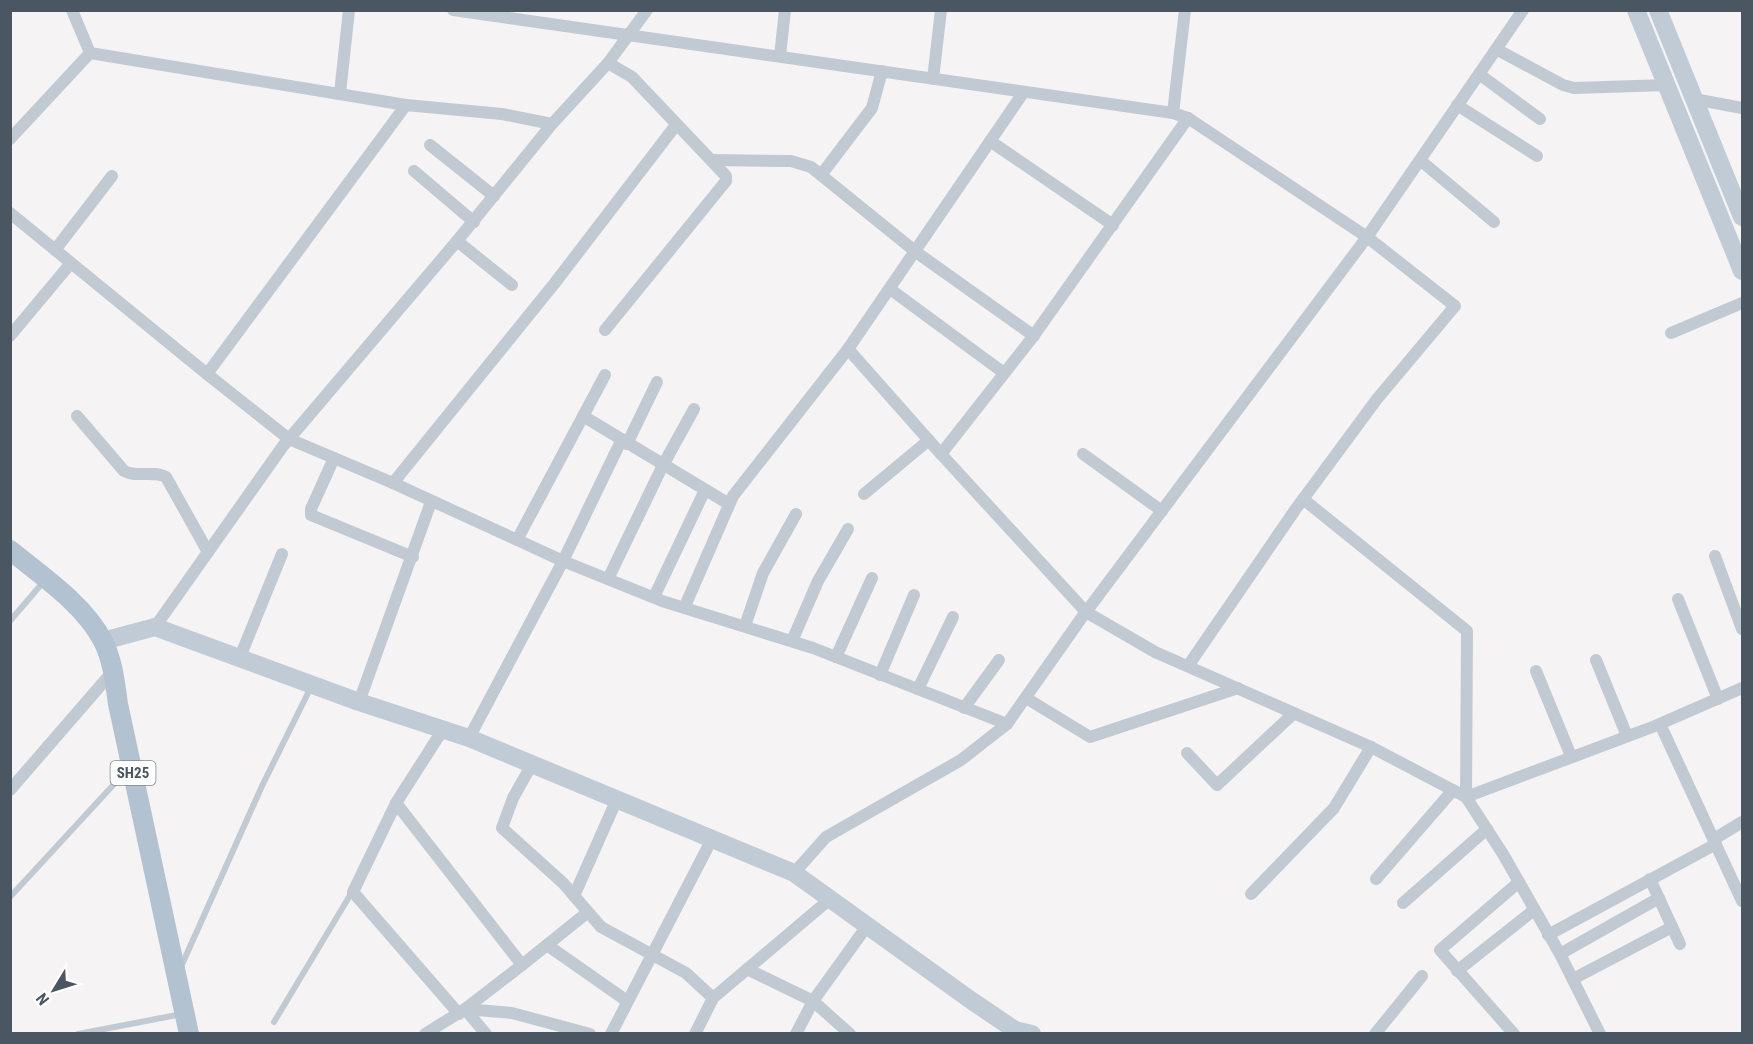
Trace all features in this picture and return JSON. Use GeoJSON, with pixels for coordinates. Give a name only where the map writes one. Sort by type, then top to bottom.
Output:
{"type":"FeatureCollection","features":[{"type":"Feature","properties":{"kind":"main road","name":"SH25"},"geometry":{"type":"LineString","coordinates":[[10,550],[83,615],[103,641],[114,670],[118,704],[189,1034]]}},
{"type":"Feature","properties":{"kind":"street"},"geometry":{"type":"LineString","coordinates":[[72,10],[90,53]]}},
{"type":"Feature","properties":{"kind":"street"},"geometry":{"type":"LineString","coordinates":[[340,93],[349,10]]}},
{"type":"Feature","properties":{"kind":"street"},"geometry":{"type":"LineString","coordinates":[[453,10],[496,13],[1023,93],[1173,112],[1188,118],[1366,237],[1455,306],[1377,399],[1303,499],[1188,666]]}},
{"type":"Feature","properties":{"kind":"street"},"geometry":{"type":"LineString","coordinates":[[155,627],[289,439],[474,222],[552,124],[608,63],[648,10]]}},
{"type":"Feature","properties":{"kind":"street"},"geometry":{"type":"LineString","coordinates":[[780,56],[785,10]]}},
{"type":"Feature","properties":{"kind":"street"},"geometry":{"type":"LineString","coordinates":[[933,79],[941,10]]}},
{"type":"Feature","properties":{"kind":"street"},"geometry":{"type":"LineString","coordinates":[[794,873],[826,837],[961,760],[1006,724],[1086,612],[1366,237],[1523,10]]}},
{"type":"Feature","properties":{"kind":"street"},"geometry":{"type":"LineString","coordinates":[[1636,10],[1743,270]]}},
{"type":"Feature","properties":{"kind":"street"},"geometry":{"type":"LineString","coordinates":[[1658,10],[1743,217]]}},
{"type":"Feature","properties":{"kind":"street"},"geometry":{"type":"LineString","coordinates":[[1173,112],[1182,11]]}},
{"type":"Feature","properties":{"kind":"street"},"geometry":{"type":"LineString","coordinates":[[1496,49],[1563,85],[1574,88],[1667,85]]}},
{"type":"Feature","properties":{"kind":"street"},"geometry":{"type":"LineString","coordinates":[[90,53],[406,105],[502,114],[552,124]]}},
{"type":"Feature","properties":{"kind":"street"},"geometry":{"type":"LineString","coordinates":[[10,139],[90,53]]}},
{"type":"Feature","properties":{"kind":"street"},"geometry":{"type":"LineString","coordinates":[[605,330],[726,181],[723,170],[676,125],[632,77],[608,63]]}},
{"type":"Feature","properties":{"kind":"street"},"geometry":{"type":"LineString","coordinates":[[821,175],[872,108],[882,71]]}},
{"type":"Feature","properties":{"kind":"street"},"geometry":{"type":"LineString","coordinates":[[1479,74],[1540,119]]}},
{"type":"Feature","properties":{"kind":"street"},"geometry":{"type":"LineString","coordinates":[[685,606],[729,504],[739,487],[848,349],[1023,93]]}},
{"type":"Feature","properties":{"kind":"street"},"geometry":{"type":"LineString","coordinates":[[1694,99],[1743,108]]}},
{"type":"Feature","properties":{"kind":"street"},"geometry":{"type":"LineString","coordinates":[[207,374],[406,105]]}},
{"type":"Feature","properties":{"kind":"street"},"geometry":{"type":"LineString","coordinates":[[1457,105],[1537,156]]}},
{"type":"Feature","properties":{"kind":"street"},"geometry":{"type":"LineString","coordinates":[[941,454],[1034,336],[1188,118]]}},
{"type":"Feature","properties":{"kind":"street"},"geometry":{"type":"LineString","coordinates":[[393,483],[554,284],[676,125]]}},
{"type":"Feature","properties":{"kind":"street"},"geometry":{"type":"LineString","coordinates":[[990,141],[1113,225]]}},
{"type":"Feature","properties":{"kind":"street"},"geometry":{"type":"LineString","coordinates":[[430,145],[494,196]]}},
{"type":"Feature","properties":{"kind":"street"},"geometry":{"type":"LineString","coordinates":[[712,160],[802,162],[916,252],[1034,336]]}},
{"type":"Feature","properties":{"kind":"street"},"geometry":{"type":"LineString","coordinates":[[1420,160],[1494,222]]}},
{"type":"Feature","properties":{"kind":"street"},"geometry":{"type":"LineString","coordinates":[[414,171],[474,222]]}},
{"type":"Feature","properties":{"kind":"street"},"geometry":{"type":"LineString","coordinates":[[55,250],[112,176]]}},
{"type":"Feature","properties":{"kind":"street"},"geometry":{"type":"LineString","coordinates":[[10,213],[289,439],[608,579],[654,597],[836,657],[1006,724]]}},
{"type":"Feature","properties":{"kind":"street"},"geometry":{"type":"LineString","coordinates":[[457,242],[512,285]]}},
{"type":"Feature","properties":{"kind":"street"},"geometry":{"type":"LineString","coordinates":[[10,336],[71,262]]}},
{"type":"Feature","properties":{"kind":"street"},"geometry":{"type":"LineString","coordinates":[[890,289],[1004,374]]}},
{"type":"Feature","properties":{"kind":"street"},"geometry":{"type":"LineString","coordinates":[[1671,333],[1743,303]]}},
{"type":"Feature","properties":{"kind":"street"},"geometry":{"type":"LineString","coordinates":[[848,349],[1086,612],[1155,652],[1371,747],[1466,797],[1519,882],[1560,954],[1599,1034]]}},
{"type":"Feature","properties":{"kind":"street"},"geometry":{"type":"LineString","coordinates":[[517,540],[605,375]]}},
{"type":"Feature","properties":{"kind":"street"},"geometry":{"type":"LineString","coordinates":[[470,738],[657,382]]}},
{"type":"Feature","properties":{"kind":"street"},"geometry":{"type":"LineString","coordinates":[[608,579],[663,465],[694,409]]}},
{"type":"Feature","properties":{"kind":"street"},"geometry":{"type":"LineString","coordinates":[[77,416],[124,471],[131,474],[161,474],[166,477],[208,552]]}},
{"type":"Feature","properties":{"kind":"street"},"geometry":{"type":"LineString","coordinates":[[583,416],[729,504]]}},
{"type":"Feature","properties":{"kind":"street"},"geometry":{"type":"LineString","coordinates":[[864,494],[929,440]]}},
{"type":"Feature","properties":{"kind":"street"},"geometry":{"type":"LineString","coordinates":[[1083,454],[1162,511]]}},
{"type":"Feature","properties":{"kind":"street"},"geometry":{"type":"LineString","coordinates":[[334,458],[311,509],[311,515],[413,557]]}},
{"type":"Feature","properties":{"kind":"street"},"geometry":{"type":"LineString","coordinates":[[654,597],[705,490]]}},
{"type":"Feature","properties":{"kind":"street"},"geometry":{"type":"LineString","coordinates":[[1303,499],[1467,631],[1466,797]]}},
{"type":"Feature","properties":{"kind":"street"},"geometry":{"type":"LineString","coordinates":[[358,702],[413,557],[431,502]]}},
{"type":"Feature","properties":{"kind":"street"},"geometry":{"type":"LineString","coordinates":[[746,626],[763,573],[796,513]]}},
{"type":"Feature","properties":{"kind":"street"},"geometry":{"type":"LineString","coordinates":[[792,641],[818,581],[848,529]]}},
{"type":"Feature","properties":{"kind":"street"},"geometry":{"type":"LineString","coordinates":[[240,657],[282,554]]}},
{"type":"Feature","properties":{"kind":"street"},"geometry":{"type":"LineString","coordinates":[[1715,556],[1743,629]]}},
{"type":"Feature","properties":{"kind":"street"},"geometry":{"type":"LineString","coordinates":[[836,657],[872,578]]}},
{"type":"Feature","properties":{"kind":"street"},"geometry":{"type":"LineString","coordinates":[[880,675],[914,595]]}},
{"type":"Feature","properties":{"kind":"street"},"geometry":{"type":"LineString","coordinates":[[1678,599],[1718,699]]}},
{"type":"Feature","properties":{"kind":"street"},"geometry":{"type":"LineString","coordinates":[[918,689],[953,617]]}},
{"type":"Feature","properties":{"kind":"street"},"geometry":{"type":"LineString","coordinates":[[103,641],[155,627],[358,702],[442,731],[470,738],[794,873],[1020,1032]]}},
{"type":"Feature","properties":{"kind":"street"},"geometry":{"type":"LineString","coordinates":[[964,708],[999,660]]}},
{"type":"Feature","properties":{"kind":"street"},"geometry":{"type":"LineString","coordinates":[[1596,660],[1627,736]]}},
{"type":"Feature","properties":{"kind":"street"},"geometry":{"type":"LineString","coordinates":[[10,790],[114,670]]}},
{"type":"Feature","properties":{"kind":"street"},"geometry":{"type":"LineString","coordinates":[[1536,671],[1571,756]]}},
{"type":"Feature","properties":{"kind":"street"},"geometry":{"type":"LineString","coordinates":[[1026,698],[1090,737],[1238,687]]}},
{"type":"Feature","properties":{"kind":"street"},"geometry":{"type":"LineString","coordinates":[[1466,797],[1660,724],[1743,688]]}},
{"type":"Feature","properties":{"kind":"street"},"geometry":{"type":"LineString","coordinates":[[1187,753],[1217,785],[1294,712]]}},
{"type":"Feature","properties":{"kind":"street"},"geometry":{"type":"LineString","coordinates":[[1660,724],[1743,901]]}},
{"type":"Feature","properties":{"kind":"street"},"geometry":{"type":"LineString","coordinates":[[442,731],[396,803],[353,889],[354,894],[462,1012],[486,1034]]}},
{"type":"Feature","properties":{"kind":"street"},"geometry":{"type":"LineString","coordinates":[[1251,894],[1334,808],[1371,747]]}},
{"type":"Feature","properties":{"kind":"street"},"geometry":{"type":"LineString","coordinates":[[532,764],[513,798],[502,828],[574,896],[601,927],[652,957],[686,973],[713,998]]}},
{"type":"Feature","properties":{"kind":"street"},"geometry":{"type":"LineString","coordinates":[[1376,879],[1453,790]]}},
{"type":"Feature","properties":{"kind":"street"},"geometry":{"type":"LineString","coordinates":[[574,896],[617,799]]}},
{"type":"Feature","properties":{"kind":"street"},"geometry":{"type":"LineString","coordinates":[[396,803],[522,965]]}},
{"type":"Feature","properties":{"kind":"street"},"geometry":{"type":"LineString","coordinates":[[1548,934],[1650,879],[1743,822]]}},
{"type":"Feature","properties":{"kind":"street"},"geometry":{"type":"LineString","coordinates":[[1403,903],[1487,830]]}},
{"type":"Feature","properties":{"kind":"street"},"geometry":{"type":"LineString","coordinates":[[611,1034],[712,839]]}},
{"type":"Feature","properties":{"kind":"street"},"geometry":{"type":"LineString","coordinates":[[1650,879],[1680,944]]}},
{"type":"Feature","properties":{"kind":"street"},"geometry":{"type":"LineString","coordinates":[[1514,1034],[1440,953],[1442,945],[1519,882]]}},
{"type":"Feature","properties":{"kind":"street"},"geometry":{"type":"LineString","coordinates":[[1560,954],[1659,898]]}},
{"type":"Feature","properties":{"kind":"street"},"geometry":{"type":"LineString","coordinates":[[694,1034],[713,998],[830,899]]}},
{"type":"Feature","properties":{"kind":"street"},"geometry":{"type":"LineString","coordinates":[[1457,971],[1534,910]]}},
{"type":"Feature","properties":{"kind":"street"},"geometry":{"type":"LineString","coordinates":[[425,1034],[462,1012],[588,912]]}},
{"type":"Feature","properties":{"kind":"street"},"geometry":{"type":"LineString","coordinates":[[795,1034],[813,1001],[867,926]]}},
{"type":"Feature","properties":{"kind":"street"},"geometry":{"type":"LineString","coordinates":[[1573,979],[1672,927]]}},
{"type":"Feature","properties":{"kind":"street"},"geometry":{"type":"LineString","coordinates":[[547,945],[627,1001]]}},
{"type":"Feature","properties":{"kind":"street"},"geometry":{"type":"LineString","coordinates":[[747,969],[813,1001],[850,1034]]}},
{"type":"Feature","properties":{"kind":"street"},"geometry":{"type":"LineString","coordinates":[[1375,1034],[1422,976]]}},
{"type":"Feature","properties":{"kind":"street"},"geometry":{"type":"LineString","coordinates":[[462,1012],[512,1013],[590,1034]]}},
{"type":"Feature","properties":{"kind":"lane"},"geometry":{"type":"LineString","coordinates":[[10,621],[45,579]]}},
{"type":"Feature","properties":{"kind":"lane"},"geometry":{"type":"LineString","coordinates":[[178,975],[262,786],[313,684]]}},
{"type":"Feature","properties":{"kind":"lane"},"geometry":{"type":"LineString","coordinates":[[10,897],[131,765]]}},
{"type":"Feature","properties":{"kind":"lane"},"geometry":{"type":"LineString","coordinates":[[274,1023],[353,889]]}},
{"type":"Feature","properties":{"kind":"lane"},"geometry":{"type":"LineString","coordinates":[[78,1034],[185,1013]]}}]}
